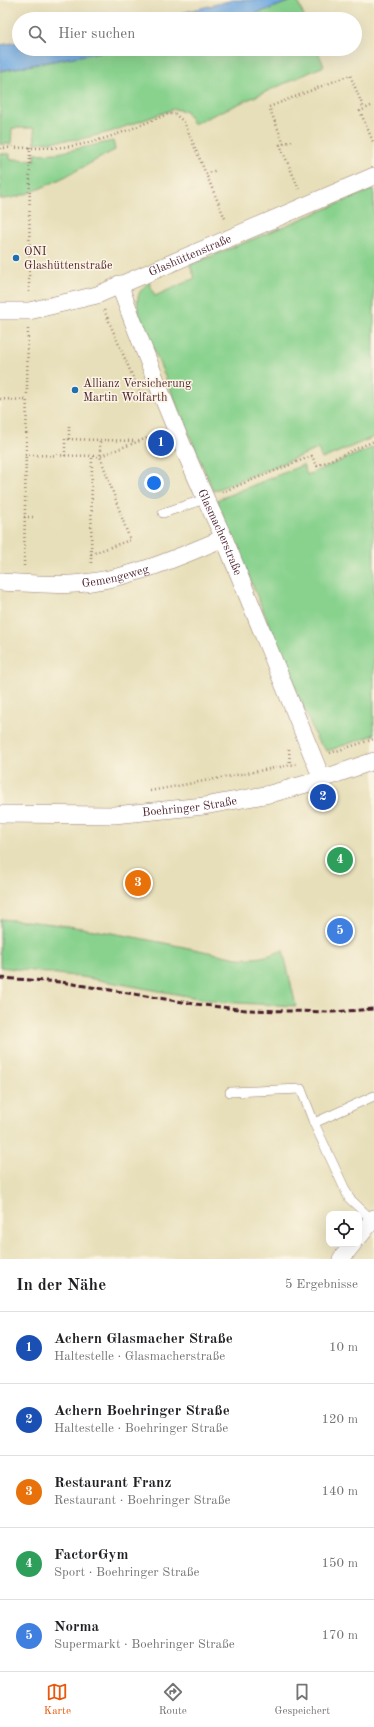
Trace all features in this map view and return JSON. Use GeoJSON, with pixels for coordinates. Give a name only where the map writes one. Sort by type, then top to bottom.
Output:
{"type":"FeatureCollection","features":[{"type":"Feature","properties":{"kind":"street","name":"Glashüttenstraße"},"geometry":{"type":"LineString","coordinates":[[0,311],[29,311],[97,295],[119,284],[374,176]]}},
{"type":"Feature","properties":{"kind":"street","name":"Glasmacherstraße"},"geometry":{"type":"LineString","coordinates":[[119,284],[152,374],[205,500],[224,538],[322,779]]}},
{"type":"Feature","properties":{"kind":"street","name":"Gemengeweg"},"geometry":{"type":"LineString","coordinates":[[0,582],[61,584],[91,582],[132,574],[224,538]]}},
{"type":"Feature","properties":{"kind":"street","name":"Boehringer Straße"},"geometry":{"type":"LineString","coordinates":[[0,814],[114,815],[204,806],[270,794],[322,779],[374,761]]}},
{"type":"Feature","properties":{"kind":"street"},"geometry":{"type":"LineString","coordinates":[[362,1233],[373,1219]]}},
{"type":"Feature","properties":{"kind":"street"},"geometry":{"type":"LineString","coordinates":[[341,1259],[351,1247]]}},
{"type":"Feature","properties":{"kind":"lane"},"geometry":{"type":"LineString","coordinates":[[162,513],[205,500]]}},
{"type":"Feature","properties":{"kind":"lane"},"geometry":{"type":"LineString","coordinates":[[230,1092],[301,1089],[314,1124],[349,1198],[373,1219]]}},
{"type":"Feature","properties":{"kind":"lane"},"geometry":{"type":"LineString","coordinates":[[314,1124],[374,1096]]}},
{"type":"Feature","properties":{"kind":"path"},"geometry":{"type":"LineString","coordinates":[[284,144],[269,107],[350,75],[364,109]]}},
{"type":"Feature","properties":{"kind":"path"},"geometry":{"type":"LineString","coordinates":[[371,106],[360,111],[374,144]]}},
{"type":"Feature","properties":{"kind":"path"},"geometry":{"type":"LineString","coordinates":[[0,148],[57,148],[83,144],[119,133],[168,114],[176,114],[184,122],[232,236]]}},
{"type":"Feature","properties":{"kind":"path"},"geometry":{"type":"LineString","coordinates":[[292,141],[280,145],[306,205]]}},
{"type":"Feature","properties":{"kind":"path"},"geometry":{"type":"LineString","coordinates":[[24,583],[26,400],[29,311],[30,147]]}},
{"type":"Feature","properties":{"kind":"path"},"geometry":{"type":"LineString","coordinates":[[206,174],[217,170]]}},
{"type":"Feature","properties":{"kind":"path"},"geometry":{"type":"LineString","coordinates":[[0,399],[26,400]]}},
{"type":"Feature","properties":{"kind":"path"},"geometry":{"type":"LineString","coordinates":[[69,426],[69,439]]}},
{"type":"Feature","properties":{"kind":"path"},"geometry":{"type":"LineString","coordinates":[[25,455],[100,456],[158,434]]}},
{"type":"Feature","properties":{"kind":"path"},"geometry":{"type":"LineString","coordinates":[[65,456],[65,439],[138,442]]}},
{"type":"Feature","properties":{"kind":"path"},"geometry":{"type":"LineString","coordinates":[[91,554],[130,540],[100,456],[100,440]]}},
{"type":"Feature","properties":{"kind":"path"},"geometry":{"type":"LineString","coordinates":[[205,500],[312,456],[317,466],[374,441]]}},
{"type":"Feature","properties":{"kind":"path"},"geometry":{"type":"LineString","coordinates":[[91,562],[92,456]]}},
{"type":"Feature","properties":{"kind":"path"},"geometry":{"type":"LineString","coordinates":[[24,517],[35,517]]}},
{"type":"Feature","properties":{"kind":"path"},"geometry":{"type":"LineString","coordinates":[[142,793],[290,766],[374,739]]}},
{"type":"Feature","properties":{"kind":"green space"},"geometry":{"type":"Polygon","coordinates":[[[297,0],[302,12],[261,12],[297,0]]]}},
{"type":"Feature","properties":{"kind":"green space"},"geometry":{"type":"Polygon","coordinates":[[[79,56],[320,56],[324,66],[193,124],[186,111],[174,109],[110,132],[81,139],[35,143],[34,128],[12,128],[11,144],[0,144],[0,71],[79,56]]]}},
{"type":"Feature","properties":{"kind":"green space"},"geometry":{"type":"Polygon","coordinates":[[[113,141],[115,150],[74,172],[42,188],[26,194],[12,198],[0,199],[0,154],[10,154],[10,159],[35,160],[35,154],[58,153],[113,141]]]}},
{"type":"Feature","properties":{"kind":"green space"},"geometry":{"type":"Polygon","coordinates":[[[374,189],[374,437],[322,459],[318,449],[213,491],[138,312],[138,298],[140,292],[149,282],[155,296],[195,278],[190,265],[374,189]]]}},
{"type":"Feature","properties":{"kind":"green space"},"geometry":{"type":"Polygon","coordinates":[[[374,447],[374,735],[327,751],[317,740],[217,500],[303,465],[307,475],[374,447]]]}},
{"type":"Feature","properties":{"kind":"green space"},"geometry":{"type":"Polygon","coordinates":[[[0,919],[30,921],[90,929],[237,958],[261,957],[283,950],[296,1006],[220,1002],[82,977],[0,967],[0,919]]]}},
{"type":"Feature","properties":{"kind":"water"},"geometry":{"type":"Polygon","coordinates":[[[233,0],[294,0],[261,12],[186,12],[233,0]]]}},
{"type":"Feature","properties":{"kind":"water"},"geometry":{"type":"Polygon","coordinates":[[[12,43],[12,56],[79,56],[0,71],[0,45],[12,43]]]}},
{"type":"Feature","properties":{"kind":"railway"},"geometry":{"type":"LineString","coordinates":[[0,978],[61,982],[195,1004],[246,1010],[332,1012],[374,1009]]}},
{"type":"Feature","properties":{"kind":"place","name":"ONI Glashüttenstraße"},"geometry":{"type":"Point","coordinates":[16,258]}},
{"type":"Feature","properties":{"kind":"place","name":"Allianz Versicherung Martin Wolfarth"},"geometry":{"type":"Point","coordinates":[75,390]}},
{"type":"Feature","properties":{"kind":"place","name":"Achern Glasmacher Straße"},"geometry":{"type":"Point","coordinates":[161,443]}},
{"type":"Feature","properties":{"kind":"place","name":"Achern Boehringer Straße"},"geometry":{"type":"Point","coordinates":[323,797]}},
{"type":"Feature","properties":{"kind":"place","name":"FactorGym"},"geometry":{"type":"Point","coordinates":[340,860]}},
{"type":"Feature","properties":{"kind":"place","name":"Restaurant Franz"},"geometry":{"type":"Point","coordinates":[138,883]}},
{"type":"Feature","properties":{"kind":"place","name":"Norma"},"geometry":{"type":"Point","coordinates":[340,931]}}]}
